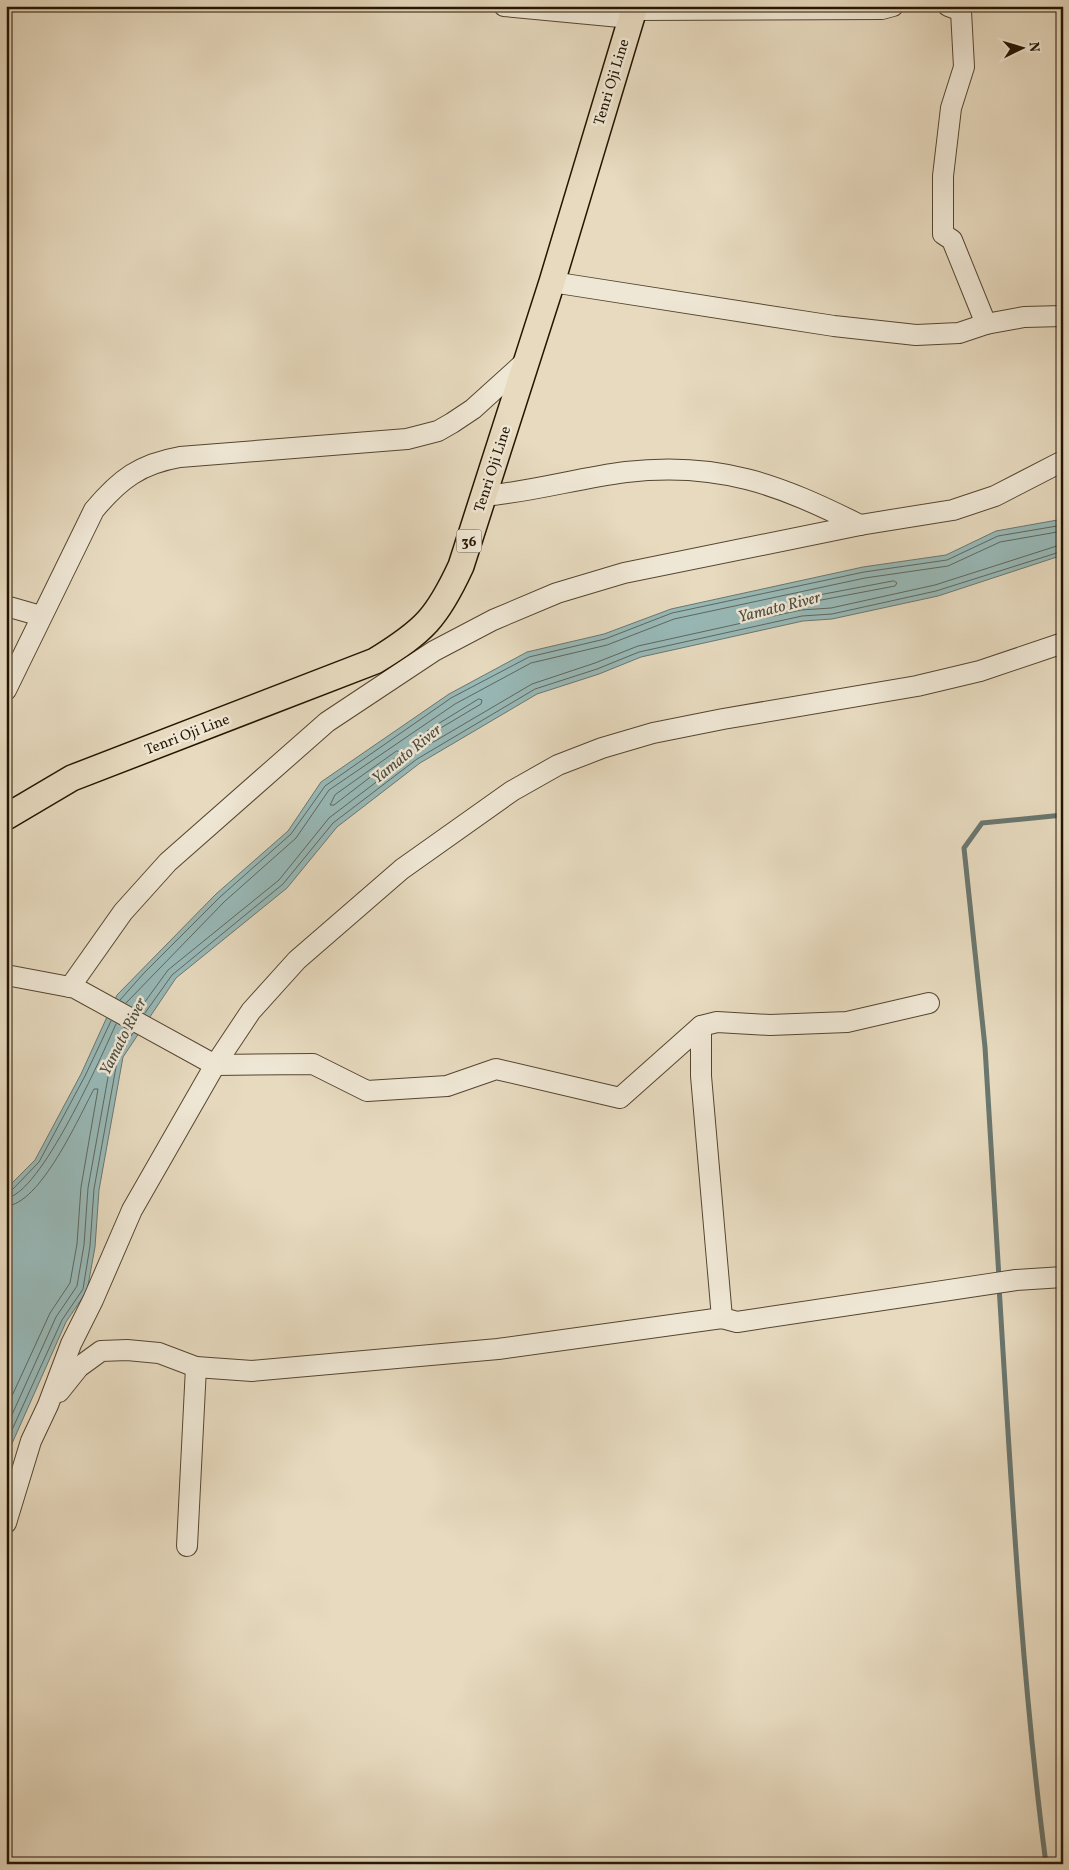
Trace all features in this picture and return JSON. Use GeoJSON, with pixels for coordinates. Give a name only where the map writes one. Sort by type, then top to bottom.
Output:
{"type":"FeatureCollection","features":[{"type":"Feature","properties":{"kind":"main road","name":"Tenri Oji Line"},"geometry":{"type":"LineString","coordinates":[[6,817],[72,778],[376,661],[409,640],[432,619],[448,595],[461,566],[552,282],[633,11]]}},
{"type":"Feature","properties":{"kind":"street"},"geometry":{"type":"LineString","coordinates":[[504,6],[633,11],[882,9],[893,6]]}},
{"type":"Feature","properties":{"kind":"street"},"geometry":{"type":"LineString","coordinates":[[948,6],[961,11],[964,67],[951,108],[943,176],[943,234],[952,240],[986,324]]}},
{"type":"Feature","properties":{"kind":"street"},"geometry":{"type":"LineString","coordinates":[[552,282],[834,326],[916,335],[959,333],[986,324],[1024,317],[1063,316]]}},
{"type":"Feature","properties":{"kind":"street"},"geometry":{"type":"LineString","coordinates":[[6,690],[94,510],[110,490],[131,473],[155,461],[180,457],[407,439],[438,431],[473,409],[526,361]]}},
{"type":"Feature","properties":{"kind":"street"},"geometry":{"type":"LineString","coordinates":[[73,987],[123,912],[168,862],[327,722],[434,651],[493,620],[557,593],[607,578],[860,525],[953,510],[994,496],[1063,461]]}},
{"type":"Feature","properties":{"kind":"street"},"geometry":{"type":"LineString","coordinates":[[483,496],[521,492],[628,472],[680,470],[721,473],[765,483],[810,500],[860,525]]}},
{"type":"Feature","properties":{"kind":"street"},"geometry":{"type":"LineString","coordinates":[[6,606],[41,616]]}},
{"type":"Feature","properties":{"kind":"street"},"geometry":{"type":"LineString","coordinates":[[6,1523],[31,1441],[48,1405],[71,1344],[93,1300],[132,1210],[212,1064],[251,1011],[297,960],[402,869],[512,791],[558,765],[602,748],[653,733],[917,686],[980,671],[1063,643]]}},
{"type":"Feature","properties":{"kind":"street"},"geometry":{"type":"LineString","coordinates":[[6,975],[73,987],[212,1064],[313,1064],[367,1091],[448,1086],[496,1069],[620,1098],[701,1026],[717,1022],[770,1025],[847,1022],[929,1002]]}},
{"type":"Feature","properties":{"kind":"street"},"geometry":{"type":"LineString","coordinates":[[701,1026],[702,1076],[722,1318]]}},
{"type":"Feature","properties":{"kind":"street"},"geometry":{"type":"LineString","coordinates":[[48,1405],[79,1367],[101,1351],[127,1350],[159,1353],[196,1367],[252,1371],[498,1349],[722,1318],[738,1322],[1016,1280],[1063,1277]]}},
{"type":"Feature","properties":{"kind":"street"},"geometry":{"type":"LineString","coordinates":[[187,1546],[196,1367]]}},
{"type":"Feature","properties":{"kind":"water","name":"Yamato River"},"geometry":{"type":"Polygon","coordinates":[[[1063,519],[1063,555],[938,596],[832,619],[803,621],[641,657],[599,674],[537,694],[420,763],[337,827],[287,888],[176,978],[123,1057],[99,1190],[95,1247],[87,1291],[66,1322],[6,1457],[6,1189],[35,1160],[81,1074],[117,995],[216,894],[288,831],[321,782],[449,694],[527,652],[604,634],[671,609],[863,567],[946,555],[996,531],[1063,519]]]}},
{"type":"Feature","properties":{"kind":"waterway"},"geometry":{"type":"LineString","coordinates":[[999,1278],[985,1047],[964,848],[982,823],[1063,815]]}},
{"type":"Feature","properties":{"kind":"waterway"},"geometry":{"type":"LineString","coordinates":[[999,1286],[1023,1648],[1046,1864]]}}]}
